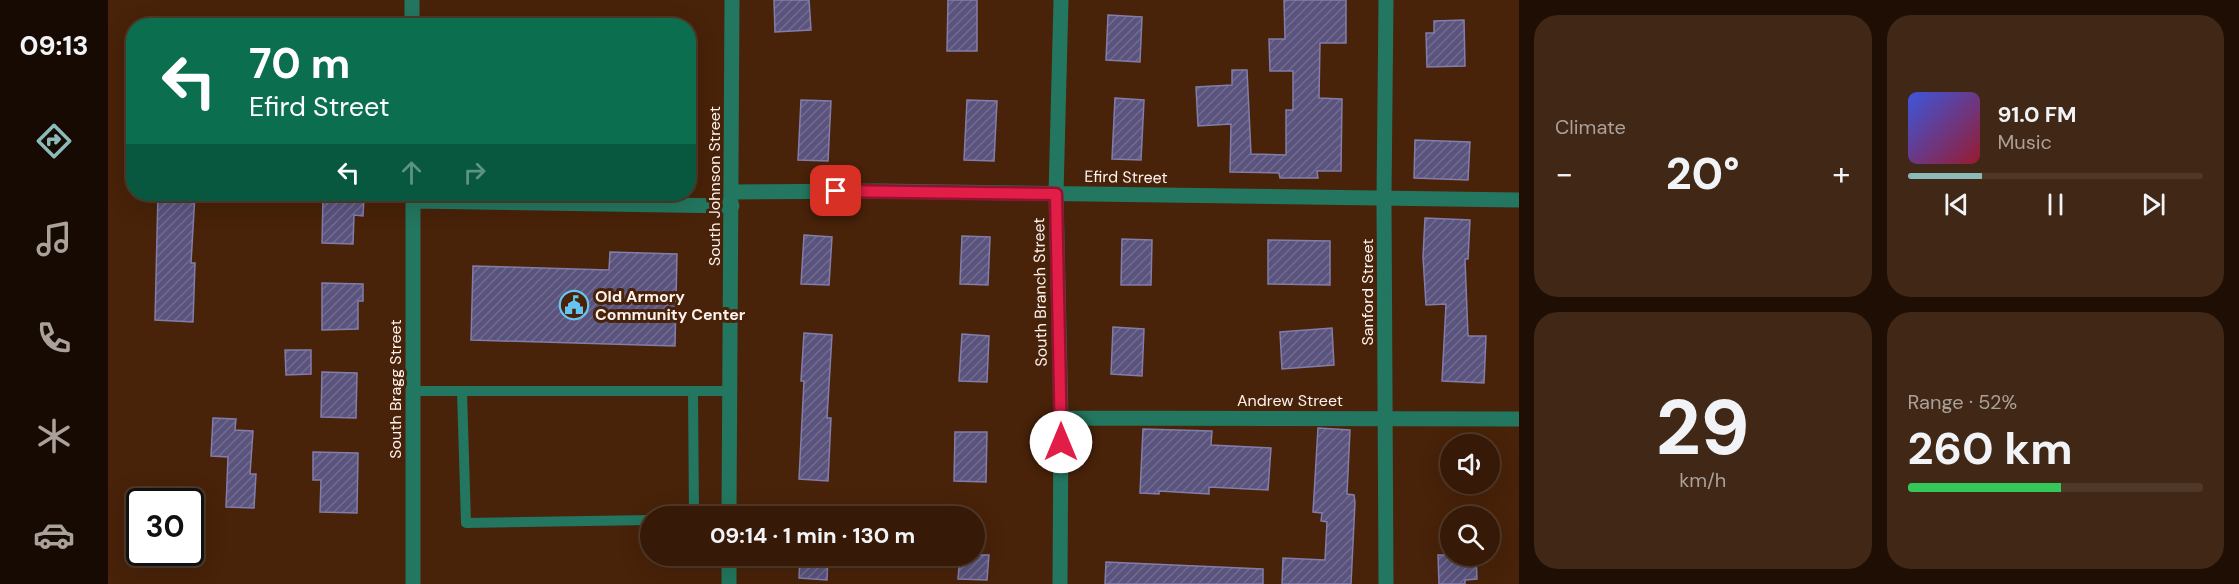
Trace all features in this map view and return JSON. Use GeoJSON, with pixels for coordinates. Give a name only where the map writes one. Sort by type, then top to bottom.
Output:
{"type":"FeatureCollection","features":[{"type":"Feature","properties":{"kind":"street"},"geometry":{"type":"LineString","coordinates":[[412,0],[412,18]]}},
{"type":"Feature","properties":{"kind":"street","name":"South Johnson Street"},"geometry":{"type":"LineString","coordinates":[[729,506],[732,0]]}},
{"type":"Feature","properties":{"kind":"street","name":"South Branch Street"},"geometry":{"type":"LineString","coordinates":[[1060,584],[1061,418],[1056,194],[1061,0]]}},
{"type":"Feature","properties":{"kind":"street","name":"Sanford Street"},"geometry":{"type":"LineString","coordinates":[[1386,0],[1384,198],[1386,584]]}},
{"type":"Feature","properties":{"kind":"street","name":"Efird Street"},"geometry":{"type":"LineString","coordinates":[[696,199],[1056,194],[1519,200]]}},
{"type":"Feature","properties":{"kind":"street","name":"South Bragg Street"},"geometry":{"type":"LineString","coordinates":[[413,201],[413,584]]}},
{"type":"Feature","properties":{"kind":"street","name":"Andrew Street"},"geometry":{"type":"LineString","coordinates":[[1061,418],[1519,419]]}},
{"type":"Feature","properties":{"kind":"street"},"geometry":{"type":"LineString","coordinates":[[729,566],[729,584]]}},
{"type":"Feature","properties":{"kind":"lane"},"geometry":{"type":"LineString","coordinates":[[413,391],[730,391]]}},
{"type":"Feature","properties":{"kind":"lane"},"geometry":{"type":"LineString","coordinates":[[462,391],[466,523],[640,520]]}},
{"type":"Feature","properties":{"kind":"lane"},"geometry":{"type":"LineString","coordinates":[[693,391],[694,506]]}},
{"type":"Feature","properties":{"kind":"building"},"geometry":{"type":"Polygon","coordinates":[[[774,0],[809,0],[811,30],[775,32],[774,0]]]}},
{"type":"Feature","properties":{"kind":"building"},"geometry":{"type":"Polygon","coordinates":[[[948,0],[977,0],[977,51],[947,51],[948,0]]]}},
{"type":"Feature","properties":{"kind":"building"},"geometry":{"type":"Polygon","coordinates":[[[1284,0],[1346,0],[1346,43],[1320,43],[1319,98],[1342,99],[1341,171],[1317,171],[1318,178],[1280,178],[1279,173],[1230,172],[1231,124],[1198,126],[1196,87],[1232,85],[1232,70],[1247,70],[1251,154],[1286,155],[1286,110],[1293,110],[1293,71],[1270,71],[1269,39],[1285,39],[1284,0]]]}},
{"type":"Feature","properties":{"kind":"building"},"geometry":{"type":"Polygon","coordinates":[[[1108,15],[1142,17],[1140,62],[1106,60],[1108,15]]]}},
{"type":"Feature","properties":{"kind":"building"},"geometry":{"type":"Polygon","coordinates":[[[1464,20],[1465,66],[1427,67],[1426,33],[1434,33],[1434,21],[1464,20]]]}},
{"type":"Feature","properties":{"kind":"building"},"geometry":{"type":"Polygon","coordinates":[[[1115,98],[1144,100],[1141,160],[1112,159],[1115,98]]]}},
{"type":"Feature","properties":{"kind":"building"},"geometry":{"type":"Polygon","coordinates":[[[801,100],[831,101],[828,161],[798,160],[801,100]]]}},
{"type":"Feature","properties":{"kind":"building"},"geometry":{"type":"Polygon","coordinates":[[[967,100],[997,101],[994,161],[964,160],[967,100]]]}},
{"type":"Feature","properties":{"kind":"building"},"geometry":{"type":"Polygon","coordinates":[[[1415,140],[1470,142],[1468,180],[1414,178],[1415,140]]]}},
{"type":"Feature","properties":{"kind":"building"},"geometry":{"type":"Polygon","coordinates":[[[158,201],[195,201],[191,263],[195,263],[193,322],[155,320],[158,201]]]}},
{"type":"Feature","properties":{"kind":"building"},"geometry":{"type":"Polygon","coordinates":[[[323,201],[364,201],[363,216],[354,215],[353,244],[322,243],[323,201]]]}},
{"type":"Feature","properties":{"kind":"building"},"geometry":{"type":"Polygon","coordinates":[[[1425,218],[1470,220],[1468,259],[1465,259],[1468,336],[1486,336],[1484,383],[1442,381],[1446,304],[1426,305],[1423,257],[1425,218]]]}},
{"type":"Feature","properties":{"kind":"building"},"geometry":{"type":"Polygon","coordinates":[[[804,235],[832,237],[829,285],[801,284],[804,235]]]}},
{"type":"Feature","properties":{"kind":"building"},"geometry":{"type":"Polygon","coordinates":[[[962,236],[990,237],[988,285],[960,284],[962,236]]]}},
{"type":"Feature","properties":{"kind":"building"},"geometry":{"type":"Polygon","coordinates":[[[1122,239],[1152,240],[1151,285],[1121,285],[1122,239]]]}},
{"type":"Feature","properties":{"kind":"building"},"geometry":{"type":"Polygon","coordinates":[[[1268,240],[1330,241],[1330,285],[1268,284],[1268,240]]]}},
{"type":"Feature","properties":{"kind":"building","name":"Old Armory Community Center"},"geometry":{"type":"Polygon","coordinates":[[[610,252],[677,254],[675,346],[471,340],[473,266],[609,270],[610,252]]]}},
{"type":"Feature","properties":{"kind":"building"},"geometry":{"type":"Polygon","coordinates":[[[322,283],[363,284],[363,301],[358,301],[358,329],[322,330],[322,283]]]}},
{"type":"Feature","properties":{"kind":"building"},"geometry":{"type":"Polygon","coordinates":[[[1113,327],[1144,329],[1142,376],[1111,374],[1113,327]]]}},
{"type":"Feature","properties":{"kind":"building"},"geometry":{"type":"Polygon","coordinates":[[[1332,328],[1334,365],[1282,369],[1280,332],[1332,328]]]}},
{"type":"Feature","properties":{"kind":"building"},"geometry":{"type":"Polygon","coordinates":[[[804,333],[832,335],[827,418],[831,418],[828,481],[799,479],[804,333]]]}},
{"type":"Feature","properties":{"kind":"building"},"geometry":{"type":"Polygon","coordinates":[[[962,334],[989,336],[987,382],[959,381],[962,334]]]}},
{"type":"Feature","properties":{"kind":"building"},"geometry":{"type":"Polygon","coordinates":[[[285,350],[311,350],[311,374],[286,375],[285,350]]]}},
{"type":"Feature","properties":{"kind":"building"},"geometry":{"type":"Polygon","coordinates":[[[322,372],[357,373],[356,418],[321,417],[322,372]]]}},
{"type":"Feature","properties":{"kind":"building"},"geometry":{"type":"Polygon","coordinates":[[[213,418],[236,419],[235,430],[253,431],[250,474],[256,474],[254,508],[226,507],[228,457],[211,456],[213,418]]]}},
{"type":"Feature","properties":{"kind":"building"},"geometry":{"type":"Polygon","coordinates":[[[1318,428],[1350,430],[1347,494],[1354,495],[1355,502],[1351,584],[1282,584],[1283,558],[1325,560],[1327,522],[1321,521],[1322,513],[1313,512],[1318,428]]]}},
{"type":"Feature","properties":{"kind":"building"},"geometry":{"type":"Polygon","coordinates":[[[1143,429],[1212,431],[1211,445],[1271,448],[1268,490],[1209,487],[1209,494],[1159,491],[1159,494],[1140,493],[1143,429]]]}},
{"type":"Feature","properties":{"kind":"building"},"geometry":{"type":"Polygon","coordinates":[[[955,432],[987,432],[986,482],[954,481],[955,432]]]}},
{"type":"Feature","properties":{"kind":"building"},"geometry":{"type":"Polygon","coordinates":[[[313,452],[358,453],[357,513],[320,512],[321,480],[313,480],[313,452]]]}},
{"type":"Feature","properties":{"kind":"building"},"geometry":{"type":"Polygon","coordinates":[[[985,555],[989,555],[987,580],[958,579],[959,566],[985,566],[985,555]]]}},
{"type":"Feature","properties":{"kind":"building"},"geometry":{"type":"Polygon","coordinates":[[[1438,555],[1440,555],[1440,566],[1476,566],[1477,579],[1465,580],[1465,584],[1439,584],[1438,555]]]}},
{"type":"Feature","properties":{"kind":"building"},"geometry":{"type":"Polygon","coordinates":[[[1106,562],[1263,569],[1263,584],[1105,584],[1106,562]]]}},
{"type":"Feature","properties":{"kind":"building"},"geometry":{"type":"Polygon","coordinates":[[[800,566],[828,566],[827,580],[799,578],[800,566]]]}},
{"type":"Feature","properties":{"kind":"place","name":"Old Armory Community Center"},"geometry":{"type":"Point","coordinates":[574,305]}},
{"type":"Feature","properties":{"kind":"route"},"geometry":{"type":"LineString","coordinates":[[836,191],[1056,194],[1061,442]]}}]}
